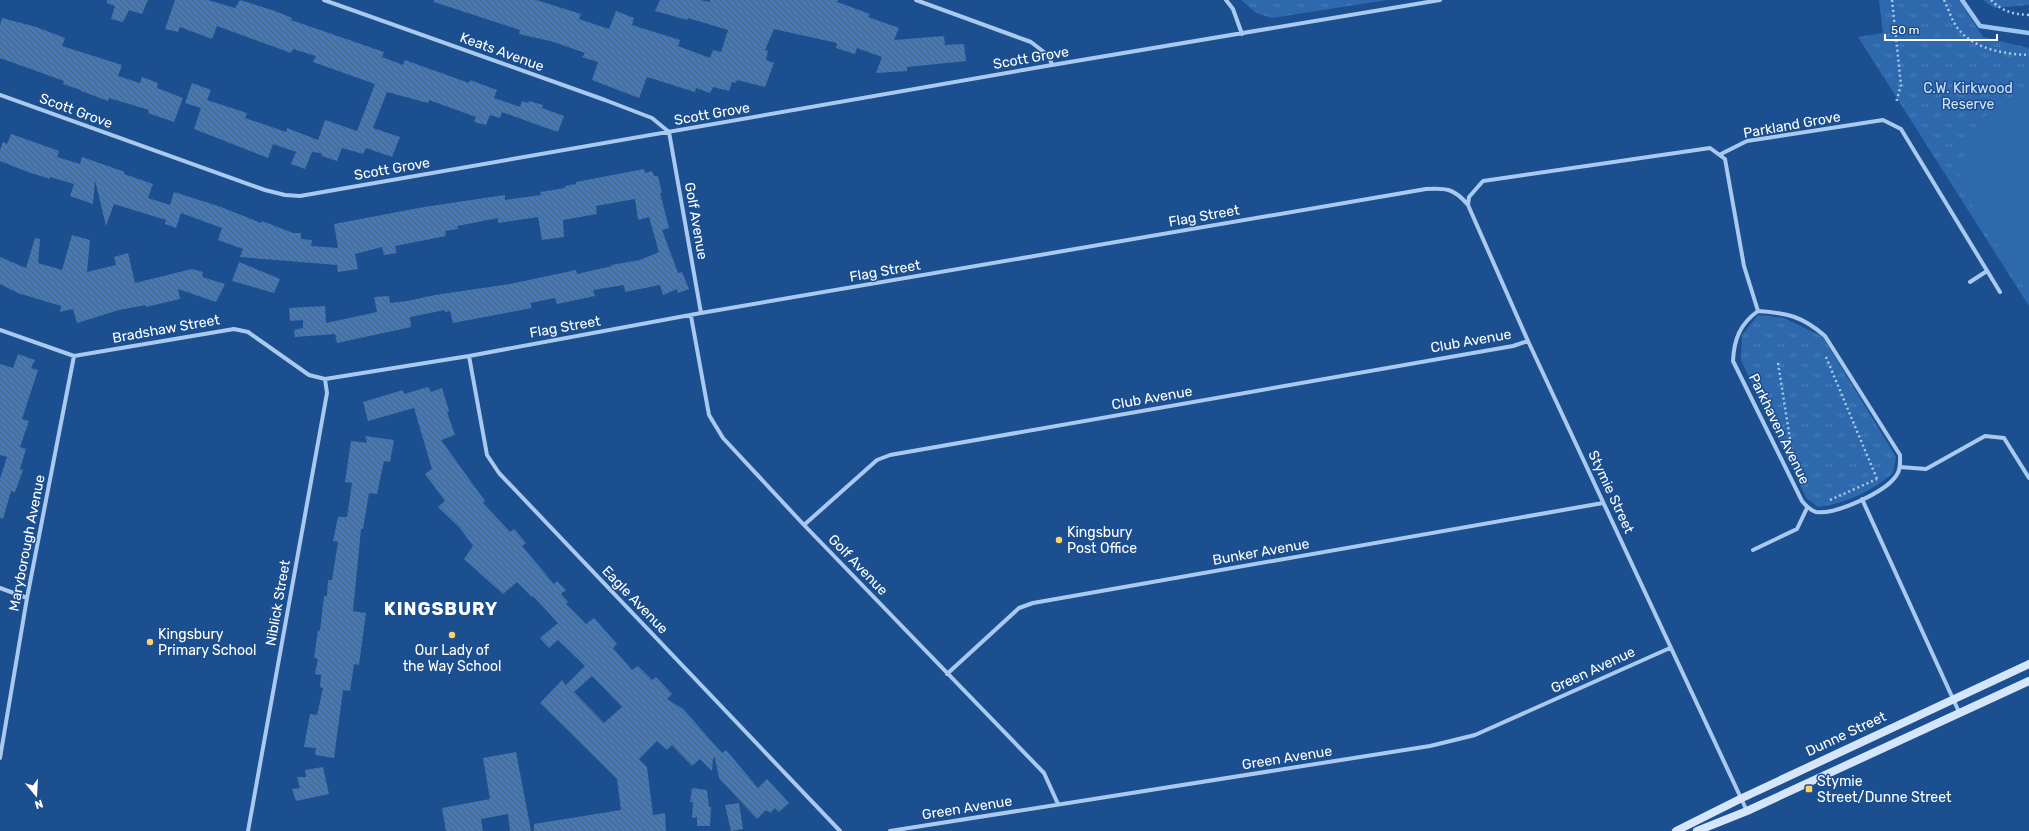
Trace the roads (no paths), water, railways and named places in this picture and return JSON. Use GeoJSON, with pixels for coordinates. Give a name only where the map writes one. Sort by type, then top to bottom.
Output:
{"type":"FeatureCollection","features":[{"type":"Feature","properties":{"kind":"main road","name":"Dunne Street"},"geometry":{"type":"LineString","coordinates":[[1676,831],[1740,799],[2029,664]]}},
{"type":"Feature","properties":{"kind":"main road","name":"Dunne Street"},"geometry":{"type":"LineString","coordinates":[[1697,831],[1747,811],[2029,681]]}},
{"type":"Feature","properties":{"kind":"street","name":"Keats Avenue"},"geometry":{"type":"LineString","coordinates":[[324,0],[605,100],[652,118],[669,132]]}},
{"type":"Feature","properties":{"kind":"street"},"geometry":{"type":"LineString","coordinates":[[916,0],[1031,42],[1049,56],[1052,65]]}},
{"type":"Feature","properties":{"kind":"street"},"geometry":{"type":"LineString","coordinates":[[1226,0],[1233,9],[1242,34]]}},
{"type":"Feature","properties":{"kind":"street","name":"Scott Grove"},"geometry":{"type":"LineString","coordinates":[[0,95],[265,190],[285,195],[300,196],[1052,65],[1440,0]]}},
{"type":"Feature","properties":{"kind":"street","name":"Parkland Grove"},"geometry":{"type":"LineString","coordinates":[[1721,154],[1747,141],[1883,120],[1901,129],[2000,292]]}},
{"type":"Feature","properties":{"kind":"street","name":"Golf Avenue"},"geometry":{"type":"LineString","coordinates":[[669,132],[702,314]]}},
{"type":"Feature","properties":{"kind":"street"},"geometry":{"type":"LineString","coordinates":[[1468,204],[1469,197],[1483,181],[1710,148],[1721,154],[1725,159],[1729,172],[1744,266],[1758,311],[1787,313],[1812,324],[1825,336],[1900,455],[1900,467],[1897,476],[1882,489],[1842,508],[1816,512],[1808,508],[1796,529],[1753,550]]}},
{"type":"Feature","properties":{"kind":"street","name":"Flag Street"},"geometry":{"type":"LineString","coordinates":[[325,379],[469,356],[702,314],[1426,189],[1448,188]]}},
{"type":"Feature","properties":{"kind":"street","name":"Stymie Street"},"geometry":{"type":"LineString","coordinates":[[1448,188],[1468,204],[1528,341],[1740,799],[1747,811]]}},
{"type":"Feature","properties":{"kind":"street"},"geometry":{"type":"LineString","coordinates":[[1970,282],[1987,270]]}},
{"type":"Feature","properties":{"kind":"street","name":"Parkhaven Avenue"},"geometry":{"type":"LineString","coordinates":[[1758,311],[1747,319],[1740,331],[1734,346],[1733,361],[1802,501],[1808,508]]}},
{"type":"Feature","properties":{"kind":"street","name":"Golf Avenue"},"geometry":{"type":"LineString","coordinates":[[691,316],[709,415],[723,438],[804,526],[1044,773],[1058,804]]}},
{"type":"Feature","properties":{"kind":"street","name":"Bradshaw Street"},"geometry":{"type":"LineString","coordinates":[[0,330],[74,356],[234,329],[248,332],[309,375],[325,379]]}},
{"type":"Feature","properties":{"kind":"street","name":"Club Avenue"},"geometry":{"type":"LineString","coordinates":[[804,526],[877,460],[890,455],[1497,348],[1528,341]]}},
{"type":"Feature","properties":{"kind":"street","name":"Maryborough Avenue"},"geometry":{"type":"LineString","coordinates":[[0,758],[27,598],[74,356]]}},
{"type":"Feature","properties":{"kind":"street","name":"Eagle Avenue"},"geometry":{"type":"LineString","coordinates":[[469,356],[487,455],[499,473],[840,831]]}},
{"type":"Feature","properties":{"kind":"street","name":"Niblick Street"},"geometry":{"type":"LineString","coordinates":[[248,831],[327,393],[325,379]]}},
{"type":"Feature","properties":{"kind":"street"},"geometry":{"type":"LineString","coordinates":[[1900,467],[1926,469],[1985,436],[2004,438],[2029,478]]}},
{"type":"Feature","properties":{"kind":"street"},"geometry":{"type":"LineString","coordinates":[[1862,499],[1954,698],[1959,712]]}},
{"type":"Feature","properties":{"kind":"street","name":"Bunker Avenue"},"geometry":{"type":"LineString","coordinates":[[947,674],[1019,608],[1033,603],[1604,503]]}},
{"type":"Feature","properties":{"kind":"street"},"geometry":{"type":"LineString","coordinates":[[0,588],[27,598]]}},
{"type":"Feature","properties":{"kind":"street","name":"Green Avenue"},"geometry":{"type":"LineString","coordinates":[[890,831],[1430,746],[1474,735],[1670,648]]}},
{"type":"Feature","properties":{"kind":"waterway"},"geometry":{"type":"LineString","coordinates":[[1962,0],[1980,26],[2029,33]]}},
{"type":"Feature","properties":{"kind":"place","name":"Kingsbury Post Office"},"geometry":{"type":"Point","coordinates":[1059,540]}},
{"type":"Feature","properties":{"kind":"place","name":"Our Lady of the Way School"},"geometry":{"type":"Point","coordinates":[452,635]}},
{"type":"Feature","properties":{"kind":"place","name":"Kingsbury Primary School"},"geometry":{"type":"Point","coordinates":[150,642]}},
{"type":"Feature","properties":{"kind":"place","name":"Stymie Street/Dunne Street"},"geometry":{"type":"Point","coordinates":[1809,789]}},
{"type":"Feature","properties":{"kind":"district","name":"KINGSBURY"},"geometry":{"type":"Point","coordinates":[441,609]}},
{"type":"Feature","properties":{"kind":"park label","name":"C.W. Kirkwood Reserve"},"geometry":{"type":"Point","coordinates":[1968,96]}}]}
